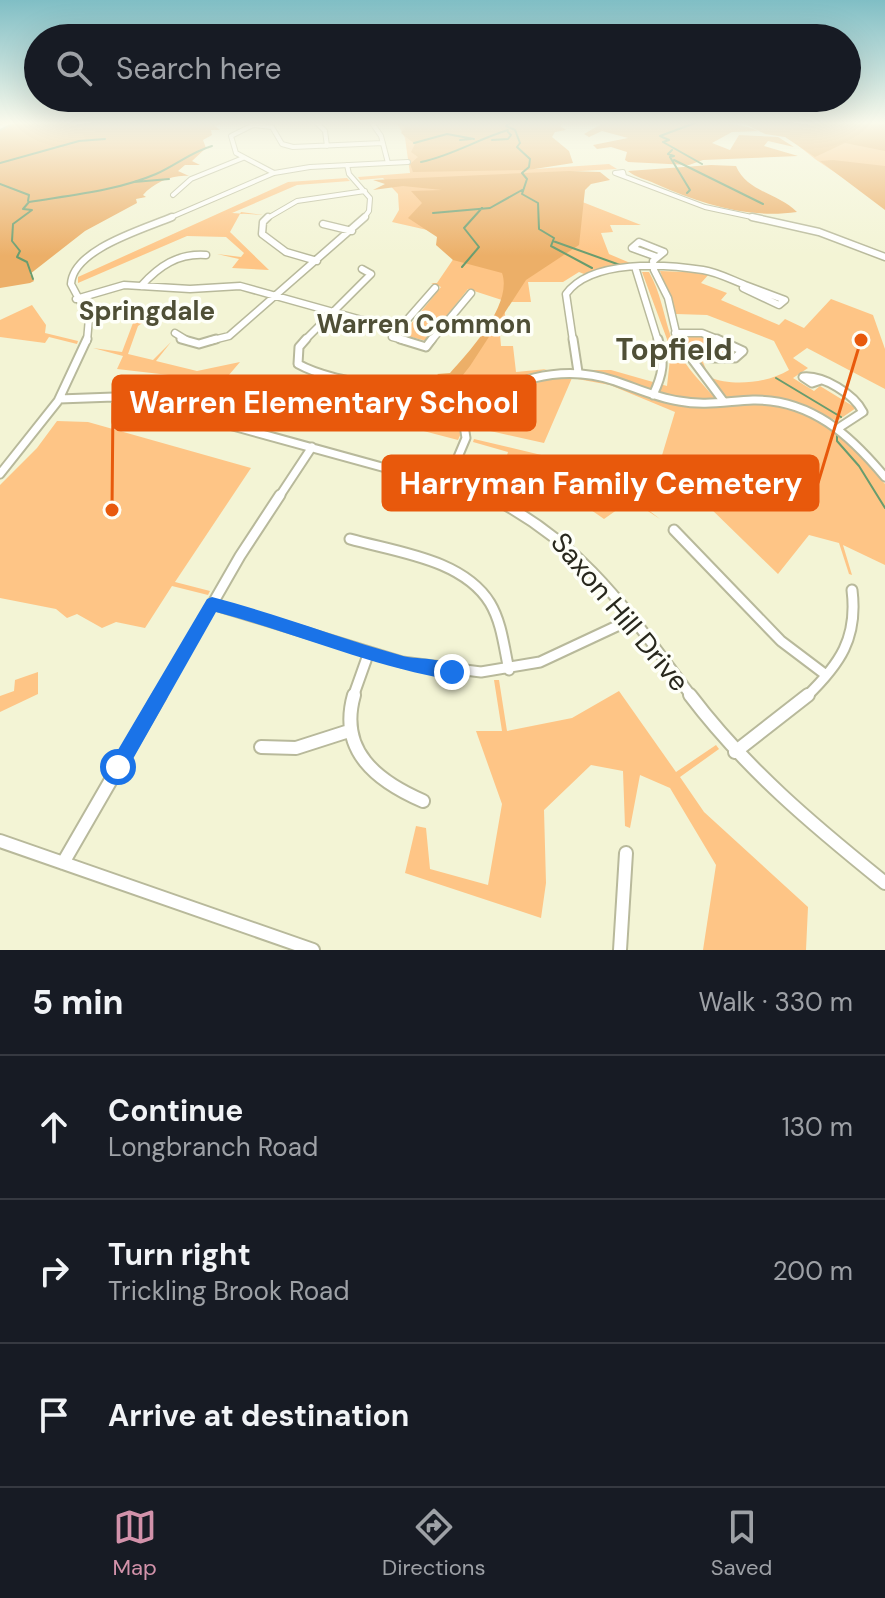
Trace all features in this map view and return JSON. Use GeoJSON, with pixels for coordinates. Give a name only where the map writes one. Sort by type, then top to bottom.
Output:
{"type":"FeatureCollection","features":[{"type":"Feature","properties":{"kind":"street"},"geometry":{"type":"LineString","coordinates":[[173,195],[191,179],[220,167]]}},
{"type":"Feature","properties":{"kind":"street"},"geometry":{"type":"LineString","coordinates":[[262,167],[274,173]]}},
{"type":"Feature","properties":{"kind":"street"},"geometry":{"type":"LineString","coordinates":[[0,474],[37,436],[59,399],[90,333],[89,318],[70,286],[73,273],[94,251],[274,173],[326,167]]}},
{"type":"Feature","properties":{"kind":"street"},"geometry":{"type":"LineString","coordinates":[[175,333],[188,342],[218,342],[352,231],[369,211],[371,202],[351,177],[348,167]]}},
{"type":"Feature","properties":{"kind":"street"},"geometry":{"type":"LineString","coordinates":[[624,176],[705,207],[825,234],[885,257]]}},
{"type":"Feature","properties":{"kind":"street"},"geometry":{"type":"LineString","coordinates":[[317,261],[274,245],[262,234],[263,222],[275,211],[303,199],[365,191]]}},
{"type":"Feature","properties":{"kind":"street"},"geometry":{"type":"LineString","coordinates":[[323,224],[352,231]]}},
{"type":"Feature","properties":{"kind":"street"},"geometry":{"type":"LineString","coordinates":[[657,257],[632,248],[639,242],[664,252],[652,263],[668,298],[675,333],[686,355],[724,402]]}},
{"type":"Feature","properties":{"kind":"street"},"geometry":{"type":"LineString","coordinates":[[141,286],[156,269],[178,257],[206,255]]}},
{"type":"Feature","properties":{"kind":"street"},"geometry":{"type":"LineString","coordinates":[[362,269],[371,274],[299,347],[296,360],[303,368],[441,403],[458,411],[467,424],[467,438],[447,483]]}},
{"type":"Feature","properties":{"kind":"street"},"geometry":{"type":"LineString","coordinates":[[636,270],[664,359],[663,374],[653,395]]}},
{"type":"Feature","properties":{"kind":"street"},"geometry":{"type":"LineString","coordinates":[[578,372],[575,335],[566,300],[568,289],[590,274],[636,270],[706,270],[745,284],[785,300],[779,305],[749,293],[743,288],[745,284]]}},
{"type":"Feature","properties":{"kind":"street"},"geometry":{"type":"LineString","coordinates":[[76,299],[116,287],[190,289],[240,286],[398,330]]}},
{"type":"Feature","properties":{"kind":"street"},"geometry":{"type":"LineString","coordinates":[[435,288],[392,337],[426,347],[471,293]]}},
{"type":"Feature","properties":{"kind":"street"},"geometry":{"type":"LineString","coordinates":[[675,333],[702,333],[717,339],[743,351],[735,358],[711,358],[705,352],[717,339]]}},
{"type":"Feature","properties":{"kind":"street"},"geometry":{"type":"LineString","coordinates":[[458,411],[517,380],[578,372],[601,376],[683,402],[788,403],[840,427],[885,477]]}},
{"type":"Feature","properties":{"kind":"street"},"geometry":{"type":"LineString","coordinates":[[821,380],[862,405],[863,412],[840,427]]}},
{"type":"Feature","properties":{"kind":"street","name":"Saxon Hill Drive"},"geometry":{"type":"LineString","coordinates":[[59,399],[128,398],[447,483],[512,505],[546,525],[576,551],[735,752],[777,794],[885,883]]}},
{"type":"Feature","properties":{"kind":"street"},"geometry":{"type":"LineString","coordinates":[[63,863],[212,604],[312,447]]}},
{"type":"Feature","properties":{"kind":"street"},"geometry":{"type":"LineString","coordinates":[[674,530],[781,641],[826,675]]}},
{"type":"Feature","properties":{"kind":"street"},"geometry":{"type":"LineString","coordinates":[[350,539],[446,569],[473,582],[492,606],[509,670]]}},
{"type":"Feature","properties":{"kind":"street"},"geometry":{"type":"LineString","coordinates":[[735,752],[795,711],[826,675],[854,630],[857,606],[852,590]]}},
{"type":"Feature","properties":{"kind":"street"},"geometry":{"type":"LineString","coordinates":[[212,604],[279,621],[427,669],[477,672],[509,670],[563,654],[632,619]]}},
{"type":"Feature","properties":{"kind":"street"},"geometry":{"type":"LineString","coordinates":[[369,652],[351,695],[349,731],[353,747],[373,776],[396,791],[423,801]]}},
{"type":"Feature","properties":{"kind":"street"},"geometry":{"type":"LineString","coordinates":[[261,747],[296,748],[349,731]]}},
{"type":"Feature","properties":{"kind":"street"},"geometry":{"type":"LineString","coordinates":[[0,841],[313,950]]}},
{"type":"Feature","properties":{"kind":"street"},"geometry":{"type":"LineString","coordinates":[[620,950],[626,853]]}},
{"type":"Feature","properties":{"kind":"shaded area"},"geometry":{"type":"Polygon","coordinates":[[[0,167],[182,167],[178,171],[189,176],[176,176],[158,183],[143,195],[146,197],[136,199],[137,203],[85,231],[30,274],[34,281],[0,288],[0,167]]]}},
{"type":"Feature","properties":{"kind":"shaded area"},"geometry":{"type":"Polygon","coordinates":[[[409,167],[512,167],[519,170],[614,167],[617,169],[528,174],[557,192],[641,225],[610,225],[613,232],[601,233],[609,254],[642,268],[579,272],[563,282],[528,282],[531,302],[508,302],[468,289],[427,341],[402,335],[441,287],[431,283],[437,283],[467,239],[392,222],[399,210],[398,194],[383,178],[360,180],[358,177],[410,173],[409,167]]]}},
{"type":"Feature","properties":{"kind":"shaded area"},"geometry":{"type":"Polygon","coordinates":[[[411,167],[545,167],[528,170],[413,172],[411,167]]]}},
{"type":"Feature","properties":{"kind":"shaded area"},"geometry":{"type":"Polygon","coordinates":[[[737,167],[755,187],[797,212],[760,213],[725,208],[673,191],[628,171],[737,167]]]}},
{"type":"Feature","properties":{"kind":"shaded area"},"geometry":{"type":"Polygon","coordinates":[[[827,167],[885,167],[885,206],[827,167]]]}},
{"type":"Feature","properties":{"kind":"shaded area"},"geometry":{"type":"Polygon","coordinates":[[[828,167],[885,167],[885,210],[828,167]]]}},
{"type":"Feature","properties":{"kind":"shaded area"},"geometry":{"type":"Polygon","coordinates":[[[600,172],[610,180],[591,184],[585,190],[579,245],[526,280],[470,366],[451,390],[445,391],[446,380],[437,374],[450,373],[488,326],[501,299],[504,285],[502,273],[453,260],[436,245],[437,237],[408,218],[422,203],[411,191],[442,190],[403,186],[373,190],[385,184],[373,180],[600,172]]]}},
{"type":"Feature","properties":{"kind":"shaded area"},"geometry":{"type":"Polygon","coordinates":[[[347,178],[350,181],[297,185],[232,213],[240,214],[230,232],[269,270],[232,268],[239,259],[217,254],[241,257],[244,253],[226,237],[187,236],[78,283],[78,277],[288,182],[347,178]]]}},
{"type":"Feature","properties":{"kind":"shaded area"},"geometry":{"type":"Polygon","coordinates":[[[660,271],[710,273],[701,283],[727,293],[721,300],[779,325],[785,319],[804,328],[831,299],[873,315],[885,349],[885,389],[807,348],[793,358],[808,368],[793,378],[814,391],[820,386],[856,408],[837,421],[786,399],[726,398],[701,369],[680,337],[700,336],[734,351],[730,356],[701,357],[709,377],[718,380],[750,382],[789,370],[774,341],[707,315],[676,314],[660,271]]]}},
{"type":"Feature","properties":{"kind":"shaded area"},"geometry":{"type":"Polygon","coordinates":[[[642,272],[649,272],[653,280],[679,354],[715,398],[712,400],[665,395],[583,370],[611,370],[667,386],[671,350],[642,272]]]}},
{"type":"Feature","properties":{"kind":"shaded area"},"geometry":{"type":"Polygon","coordinates":[[[32,305],[46,325],[45,333],[78,341],[77,344],[49,337],[45,343],[0,337],[0,320],[32,305]]]}},
{"type":"Feature","properties":{"kind":"shaded area"},"geometry":{"type":"Polygon","coordinates":[[[130,305],[165,307],[138,326],[128,354],[153,360],[171,342],[156,361],[197,371],[240,362],[199,410],[194,409],[213,386],[169,375],[117,369],[123,356],[93,348],[122,352],[133,323],[130,305]]]}},
{"type":"Feature","properties":{"kind":"shaded area"},"geometry":{"type":"Polygon","coordinates":[[[504,307],[506,322],[499,323],[501,346],[513,346],[516,372],[547,369],[493,387],[462,405],[437,396],[504,307]]]}},
{"type":"Feature","properties":{"kind":"shaded area"},"geometry":{"type":"Polygon","coordinates":[[[571,375],[599,380],[683,405],[779,406],[798,410],[830,427],[858,452],[885,484],[885,565],[843,545],[852,575],[849,574],[839,543],[809,535],[778,574],[706,504],[649,487],[633,498],[660,519],[631,500],[604,519],[551,482],[505,462],[508,452],[473,442],[474,439],[654,482],[675,412],[610,385],[572,378],[544,443],[477,428],[469,410],[481,402],[517,385],[571,375]]]}},
{"type":"Feature","properties":{"kind":"shaded area"},"geometry":{"type":"Polygon","coordinates":[[[430,405],[454,416],[462,431],[458,440],[412,428],[430,405]]]}},
{"type":"Feature","properties":{"kind":"shaded area"},"geometry":{"type":"Polygon","coordinates":[[[57,421],[88,422],[251,468],[175,582],[210,591],[208,595],[172,586],[145,628],[116,622],[102,628],[77,614],[67,618],[56,609],[0,598],[0,485],[37,448],[57,421]]]}},
{"type":"Feature","properties":{"kind":"shaded area"},"geometry":{"type":"Polygon","coordinates":[[[38,672],[38,694],[0,712],[0,696],[14,691],[15,680],[38,672]]]}},
{"type":"Feature","properties":{"kind":"shaded area"},"geometry":{"type":"Polygon","coordinates":[[[494,680],[499,680],[507,731],[572,718],[619,691],[676,772],[716,745],[719,749],[680,777],[704,812],[808,907],[806,950],[703,950],[716,865],[670,788],[640,775],[630,828],[625,826],[623,771],[591,765],[544,810],[546,883],[541,918],[405,873],[416,826],[426,828],[430,869],[488,885],[502,804],[476,731],[502,731],[494,680]]]}},
{"type":"Feature","properties":{"kind":"waterway"},"geometry":{"type":"LineString","coordinates":[[33,279],[27,262],[17,257],[20,251],[12,241],[13,224],[32,210],[23,209],[29,202],[125,185],[168,167]]}},
{"type":"Feature","properties":{"kind":"waterway"},"geometry":{"type":"LineString","coordinates":[[529,167],[522,173],[527,179],[522,194],[538,203],[539,229],[554,238],[551,246],[592,268]]}},
{"type":"Feature","properties":{"kind":"waterway"},"geometry":{"type":"LineString","coordinates":[[676,167],[690,190],[687,193]]}},
{"type":"Feature","properties":{"kind":"waterway"},"geometry":{"type":"LineString","coordinates":[[689,167],[763,204]]}},
{"type":"Feature","properties":{"kind":"waterway"},"geometry":{"type":"LineString","coordinates":[[134,182],[169,179]]}},
{"type":"Feature","properties":{"kind":"waterway"},"geometry":{"type":"LineString","coordinates":[[0,184],[29,195],[28,201]]}},
{"type":"Feature","properties":{"kind":"waterway"},"geometry":{"type":"LineString","coordinates":[[481,209],[490,208],[522,190]]}},
{"type":"Feature","properties":{"kind":"waterway"},"geometry":{"type":"LineString","coordinates":[[433,213],[481,209]]}},
{"type":"Feature","properties":{"kind":"waterway"},"geometry":{"type":"LineString","coordinates":[[462,267],[479,247],[464,228],[481,209]]}},
{"type":"Feature","properties":{"kind":"waterway"},"geometry":{"type":"LineString","coordinates":[[553,241],[620,265]]}},
{"type":"Feature","properties":{"kind":"waterway"},"geometry":{"type":"LineString","coordinates":[[776,378],[841,417]]}},
{"type":"Feature","properties":{"kind":"waterway"},"geometry":{"type":"LineString","coordinates":[[837,435],[837,441],[859,466],[885,508]]}},
{"type":"Feature","properties":{"kind":"place","name":"Harryman Family Cemetery"},"geometry":{"type":"Point","coordinates":[861,340]}},
{"type":"Feature","properties":{"kind":"place","name":"Warren Elementary School"},"geometry":{"type":"Point","coordinates":[112,510]}},
{"type":"Feature","properties":{"kind":"district","name":"Springdale"},"geometry":{"type":"Point","coordinates":[147,311]}},
{"type":"Feature","properties":{"kind":"district","name":"Warren Common"},"geometry":{"type":"Point","coordinates":[424,324]}},
{"type":"Feature","properties":{"kind":"district","name":"Topfield"},"geometry":{"type":"Point","coordinates":[674,349]}},
{"type":"Feature","properties":{"kind":"route"},"geometry":{"type":"LineString","coordinates":[[118,767],[212,604],[279,621],[405,664],[452,672]]}}]}
